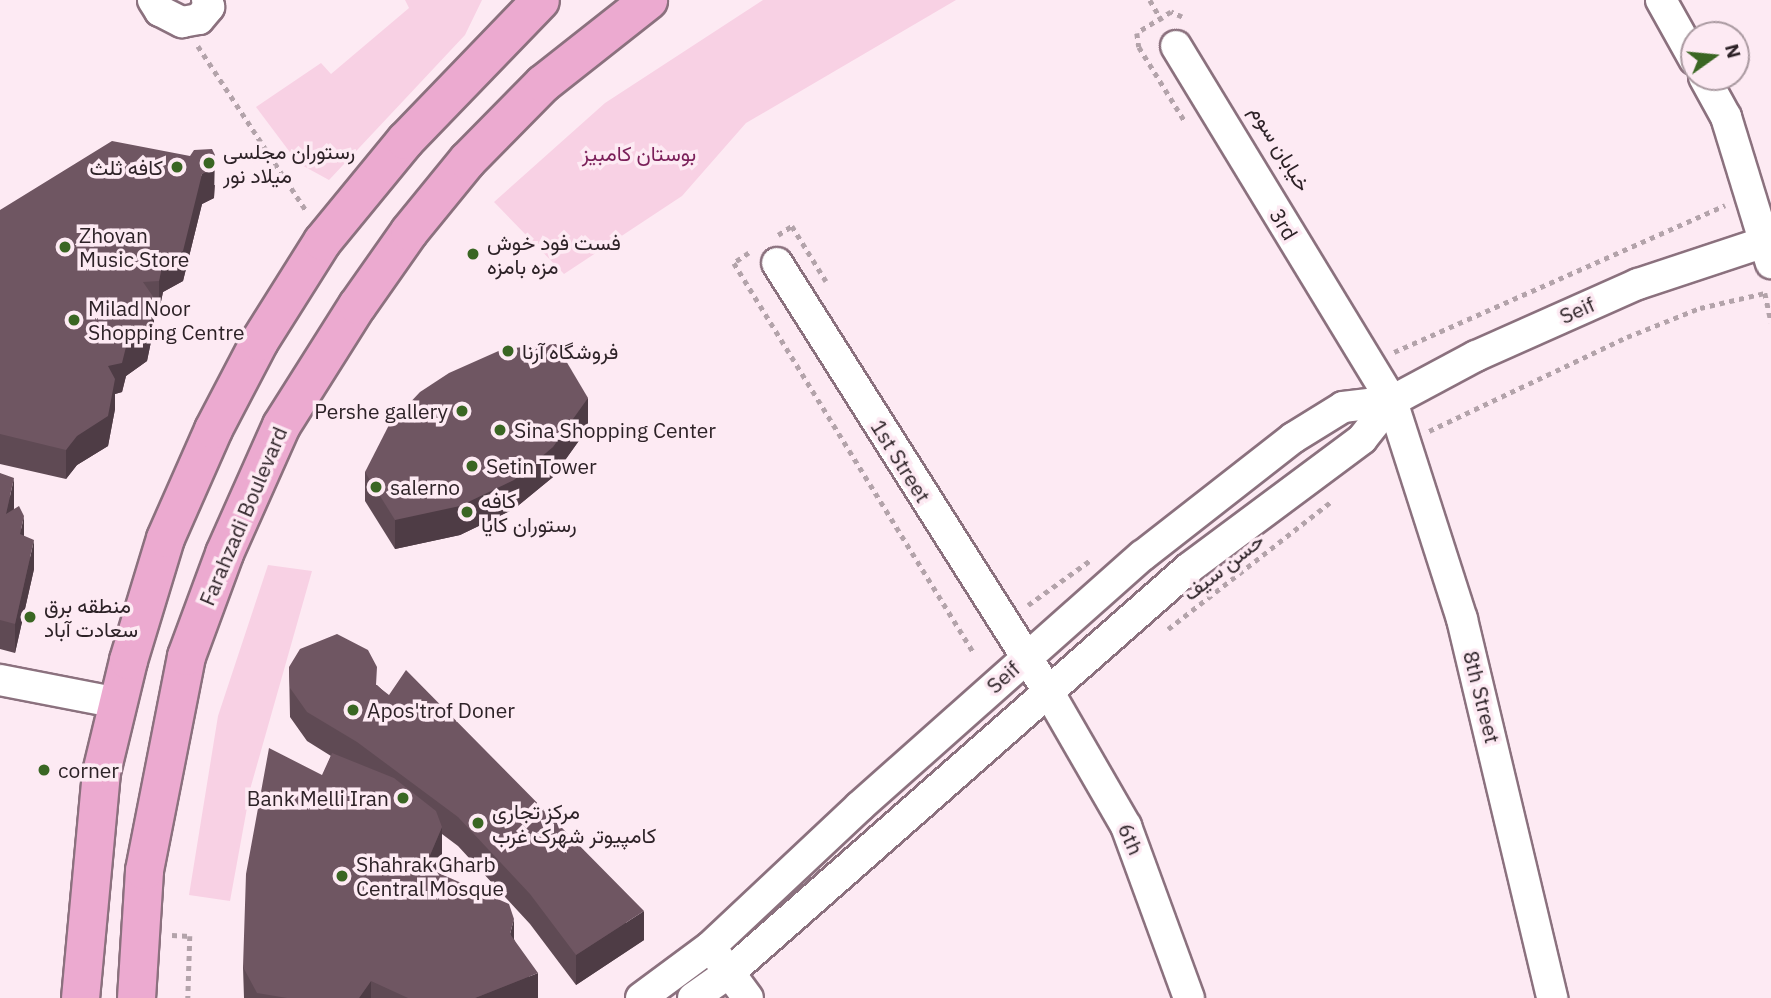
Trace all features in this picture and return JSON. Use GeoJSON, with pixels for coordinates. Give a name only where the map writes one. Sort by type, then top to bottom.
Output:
{"type":"FeatureCollection","features":[{"type":"Feature","properties":{"kind":"main road"},"geometry":{"type":"LineString","coordinates":[[80,998],[93,832],[118,703],[165,538],[208,441],[259,341],[322,241],[405,140],[540,0]]}},
{"type":"Feature","properties":{"kind":"main road","name":"Farahzadi Boulevard"},"geometry":{"type":"LineString","coordinates":[[138,995],[144,870],[186,656],[224,553],[281,425],[350,314],[409,231],[467,160],[543,83],[648,0]]}},
{"type":"Feature","properties":{"kind":"street"},"geometry":{"type":"LineString","coordinates":[[153,0],[160,11],[182,22],[200,19],[209,6],[208,0]]}},
{"type":"Feature","properties":{"kind":"street"},"geometry":{"type":"LineString","coordinates":[[1661,0],[1680,35]]}},
{"type":"Feature","properties":{"kind":"street","name":"3rd"},"geometry":{"type":"LineString","coordinates":[[1181,33],[1392,401]]}},
{"type":"Feature","properties":{"kind":"street"},"geometry":{"type":"LineString","coordinates":[[1712,91],[1726,117],[1769,248]]}},
{"type":"Feature","properties":{"kind":"street","name":"Seif"},"geometry":{"type":"LineString","coordinates":[[642,998],[710,947],[1025,658],[1142,556],[1293,438],[1343,407],[1392,401],[1574,311],[1769,248]]}},
{"type":"Feature","properties":{"kind":"street","name":"1st Street"},"geometry":{"type":"LineString","coordinates":[[777,263],[1048,691]]}},
{"type":"Feature","properties":{"kind":"street","name":"Seif"},"geometry":{"type":"LineString","coordinates":[[693,998],[730,972],[1048,691],[1237,529],[1362,439],[1392,401]]}},
{"type":"Feature","properties":{"kind":"street","name":"8th Street"},"geometry":{"type":"LineString","coordinates":[[1392,401],[1462,619],[1552,998]]}},
{"type":"Feature","properties":{"kind":"street"},"geometry":{"type":"LineString","coordinates":[[0,680],[118,703]]}},
{"type":"Feature","properties":{"kind":"street","name":"6th"},"geometry":{"type":"LineString","coordinates":[[1048,691],[1126,826],[1189,998]]}},
{"type":"Feature","properties":{"kind":"street"},"geometry":{"type":"LineString","coordinates":[[710,947],[748,998]]}},
{"type":"Feature","properties":{"kind":"path"},"geometry":{"type":"LineString","coordinates":[[1181,33],[1171,12],[1136,33],[1139,47],[1189,129]]}},
{"type":"Feature","properties":{"kind":"path"},"geometry":{"type":"LineString","coordinates":[[182,22],[300,198],[322,241]]}},
{"type":"Feature","properties":{"kind":"path"},"geometry":{"type":"LineString","coordinates":[[1386,355],[1737,200]]}},
{"type":"Feature","properties":{"kind":"path"},"geometry":{"type":"LineString","coordinates":[[1419,436],[1627,337],[1700,309],[1765,293],[1771,322]]}},
{"type":"Feature","properties":{"kind":"path","name":"حسن سیف"},"geometry":{"type":"LineString","coordinates":[[1161,634],[1336,498]]}},
{"type":"Feature","properties":{"kind":"path"},"geometry":{"type":"LineString","coordinates":[[188,998],[190,936]]}},
{"type":"Feature","properties":{"kind":"green space"},"geometry":{"type":"Polygon","coordinates":[[[405,0],[482,0],[465,35],[329,180],[298,163],[256,107],[321,63],[331,74],[409,8],[405,0]]]}},
{"type":"Feature","properties":{"kind":"green space","name":"بوستان کامبیز"},"geometry":{"type":"Polygon","coordinates":[[[763,0],[956,0],[746,123],[682,196],[564,274],[494,202],[605,103],[763,0]]]}},
{"type":"Feature","properties":{"kind":"green space"},"geometry":{"type":"Polygon","coordinates":[[[268,565],[312,571],[251,786],[230,901],[189,895],[218,716],[268,565]]]}},
{"type":"Feature","properties":{"kind":"building","name":"Milad Noor Shopping Centre"},"geometry":{"type":"Polygon","coordinates":[[[112,141],[190,156],[194,150],[212,149],[215,155],[214,169],[202,174],[183,251],[163,262],[159,281],[143,282],[154,298],[147,332],[126,347],[122,363],[108,366],[115,379],[108,416],[77,436],[66,450],[0,434],[0,210],[112,141]]]}},
{"type":"Feature","properties":{"kind":"building","name":"Setin Tower"},"geometry":{"type":"Polygon","coordinates":[[[556,344],[588,398],[553,447],[514,480],[460,506],[395,520],[365,472],[389,425],[420,392],[449,373],[503,349],[556,344]]]}},
{"type":"Feature","properties":{"kind":"building"},"geometry":{"type":"Polygon","coordinates":[[[0,473],[14,478],[6,514],[19,506],[24,516],[20,534],[34,540],[15,624],[0,620],[0,473]]]}},
{"type":"Feature","properties":{"kind":"building","name":"مرکز تجاری کامپیوتر شهرک غرب"},"geometry":{"type":"Polygon","coordinates":[[[337,634],[368,650],[377,667],[376,685],[389,695],[406,670],[644,911],[576,955],[530,894],[458,817],[357,742],[307,712],[290,688],[289,667],[300,649],[337,634]]]}},
{"type":"Feature","properties":{"kind":"building","name":"Shahrak Gharb Central Mosque"},"geometry":{"type":"Polygon","coordinates":[[[269,748],[322,775],[332,753],[394,778],[436,811],[442,827],[425,867],[509,904],[514,919],[510,934],[538,973],[475,998],[408,998],[371,981],[359,998],[287,998],[257,993],[243,967],[246,874],[269,748]]]}},
{"type":"Feature","properties":{"kind":"place","name":"رستوران مجلسی میلاد نور"},"geometry":{"type":"Point","coordinates":[209,163]}},
{"type":"Feature","properties":{"kind":"place","name":"كافه ثلث"},"geometry":{"type":"Point","coordinates":[177,167]}},
{"type":"Feature","properties":{"kind":"place","name":"Zhovan Music Store"},"geometry":{"type":"Point","coordinates":[65,247]}},
{"type":"Feature","properties":{"kind":"place","name":"فست فود خوش مزه بامزه"},"geometry":{"type":"Point","coordinates":[473,254]}},
{"type":"Feature","properties":{"kind":"place","name":"Milad Noor Shopping Centre"},"geometry":{"type":"Point","coordinates":[74,320]}},
{"type":"Feature","properties":{"kind":"place","name":"فروشگاه آرنا"},"geometry":{"type":"Point","coordinates":[508,351]}},
{"type":"Feature","properties":{"kind":"place","name":"Pershe gallery"},"geometry":{"type":"Point","coordinates":[462,411]}},
{"type":"Feature","properties":{"kind":"place","name":"Sina Shopping Center"},"geometry":{"type":"Point","coordinates":[500,430]}},
{"type":"Feature","properties":{"kind":"place","name":"Setin Tower"},"geometry":{"type":"Point","coordinates":[472,466]}},
{"type":"Feature","properties":{"kind":"place","name":"salerno"},"geometry":{"type":"Point","coordinates":[376,487]}},
{"type":"Feature","properties":{"kind":"place","name":"كافه رستوران كايا"},"geometry":{"type":"Point","coordinates":[467,512]}},
{"type":"Feature","properties":{"kind":"place","name":"منطقه برق سعادت آباد"},"geometry":{"type":"Point","coordinates":[30,617]}},
{"type":"Feature","properties":{"kind":"place","name":"Apos'trof Doner"},"geometry":{"type":"Point","coordinates":[353,710]}},
{"type":"Feature","properties":{"kind":"place","name":"corner"},"geometry":{"type":"Point","coordinates":[44,770]}},
{"type":"Feature","properties":{"kind":"place","name":"Bank Melli Iran"},"geometry":{"type":"Point","coordinates":[403,798]}},
{"type":"Feature","properties":{"kind":"place","name":"مرکز تجاری کامپیوتر شهرک غرب"},"geometry":{"type":"Point","coordinates":[478,823]}},
{"type":"Feature","properties":{"kind":"place","name":"Shahrak Gharb Central Mosque"},"geometry":{"type":"Point","coordinates":[342,876]}}]}
